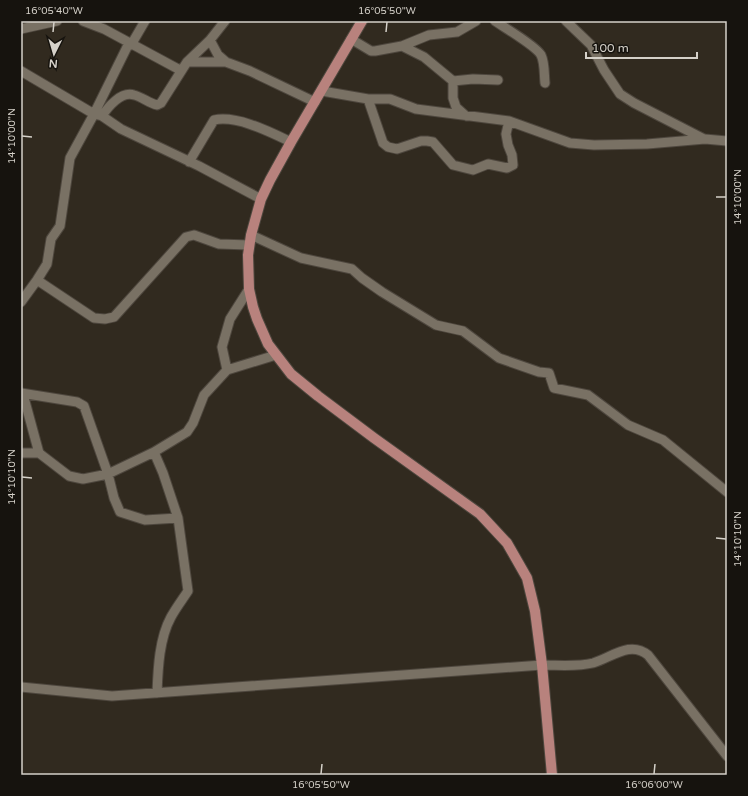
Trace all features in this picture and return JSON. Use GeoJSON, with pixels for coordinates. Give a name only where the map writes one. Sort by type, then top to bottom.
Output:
{"type":"FeatureCollection","features":[{"type":"Feature","properties":{"kind":"main road"},"geometry":{"type":"LineString","coordinates":[[362,21],[291,142],[261,199],[250,240],[248,270],[249,289],[257,318],[268,344],[291,374],[318,396],[480,514],[507,543],[527,578],[535,611],[542,665],[552,775]]}},
{"type":"Feature","properties":{"kind":"street"},"geometry":{"type":"LineString","coordinates":[[21,29],[57,21]]}},
{"type":"Feature","properties":{"kind":"street"},"geometry":{"type":"LineString","coordinates":[[83,21],[104,29],[180,70]]}},
{"type":"Feature","properties":{"kind":"street"},"geometry":{"type":"LineString","coordinates":[[21,302],[47,264],[51,239],[60,226],[70,158],[98,115],[130,44],[145,21]]}},
{"type":"Feature","properties":{"kind":"street"},"geometry":{"type":"LineString","coordinates":[[98,115],[125,94],[134,94],[152,104],[157,105],[161,103],[186,62],[210,40],[225,21]]}},
{"type":"Feature","properties":{"kind":"street"},"geometry":{"type":"LineString","coordinates":[[352,39],[371,51],[383,50],[402,46],[429,35],[457,32],[476,21]]}},
{"type":"Feature","properties":{"kind":"street"},"geometry":{"type":"LineString","coordinates":[[495,21],[527,43],[541,55],[544,66],[545,83]]}},
{"type":"Feature","properties":{"kind":"street"},"geometry":{"type":"LineString","coordinates":[[566,21],[591,45],[604,70],[620,94],[630,101],[706,140]]}},
{"type":"Feature","properties":{"kind":"street"},"geometry":{"type":"LineString","coordinates":[[210,40],[218,55],[226,62]]}},
{"type":"Feature","properties":{"kind":"street"},"geometry":{"type":"LineString","coordinates":[[402,46],[424,57],[453,81],[473,79],[498,80]]}},
{"type":"Feature","properties":{"kind":"street"},"geometry":{"type":"LineString","coordinates":[[186,62],[226,62],[250,71],[315,102]]}},
{"type":"Feature","properties":{"kind":"street"},"geometry":{"type":"LineString","coordinates":[[21,72],[121,129],[261,199]]}},
{"type":"Feature","properties":{"kind":"street"},"geometry":{"type":"LineString","coordinates":[[453,81],[453,98],[456,107],[466,116]]}},
{"type":"Feature","properties":{"kind":"street"},"geometry":{"type":"LineString","coordinates":[[322,91],[368,99],[390,99],[416,109],[509,121],[570,143],[594,145],[647,144],[706,140],[727,141]]}},
{"type":"Feature","properties":{"kind":"street"},"geometry":{"type":"LineString","coordinates":[[368,99],[384,143],[388,147],[397,149],[421,141],[433,142],[453,165],[473,170],[488,164],[507,168],[512,165],[512,156],[506,134],[509,121]]}},
{"type":"Feature","properties":{"kind":"street"},"geometry":{"type":"LineString","coordinates":[[189,162],[214,120],[222,118],[266,130],[291,142]]}},
{"type":"Feature","properties":{"kind":"street"},"geometry":{"type":"LineString","coordinates":[[37,280],[94,318],[105,319],[114,316],[186,237],[194,235],[219,244],[250,240],[301,258],[352,268],[362,278],[382,292],[436,325],[463,331],[499,358],[539,372],[549,373],[554,388],[588,395],[628,426],[663,440],[727,492]]}},
{"type":"Feature","properties":{"kind":"street"},"geometry":{"type":"LineString","coordinates":[[227,370],[222,347],[230,319],[249,289]]}},
{"type":"Feature","properties":{"kind":"street"},"geometry":{"type":"LineString","coordinates":[[178,518],[145,520],[120,512],[114,498],[108,474],[84,406],[77,402],[22,394],[39,453],[69,476],[83,479],[108,474],[154,452],[186,432],[193,423],[204,395],[227,370],[276,355]]}},
{"type":"Feature","properties":{"kind":"street"},"geometry":{"type":"LineString","coordinates":[[154,452],[163,473],[178,518],[188,591],[170,618],[164,637],[159,663],[157,693]]}},
{"type":"Feature","properties":{"kind":"street"},"geometry":{"type":"LineString","coordinates":[[21,453],[39,453]]}},
{"type":"Feature","properties":{"kind":"street"},"geometry":{"type":"LineString","coordinates":[[21,687],[112,696],[542,665],[586,664],[593,663],[632,649],[643,651],[648,655],[727,756]]}}]}
